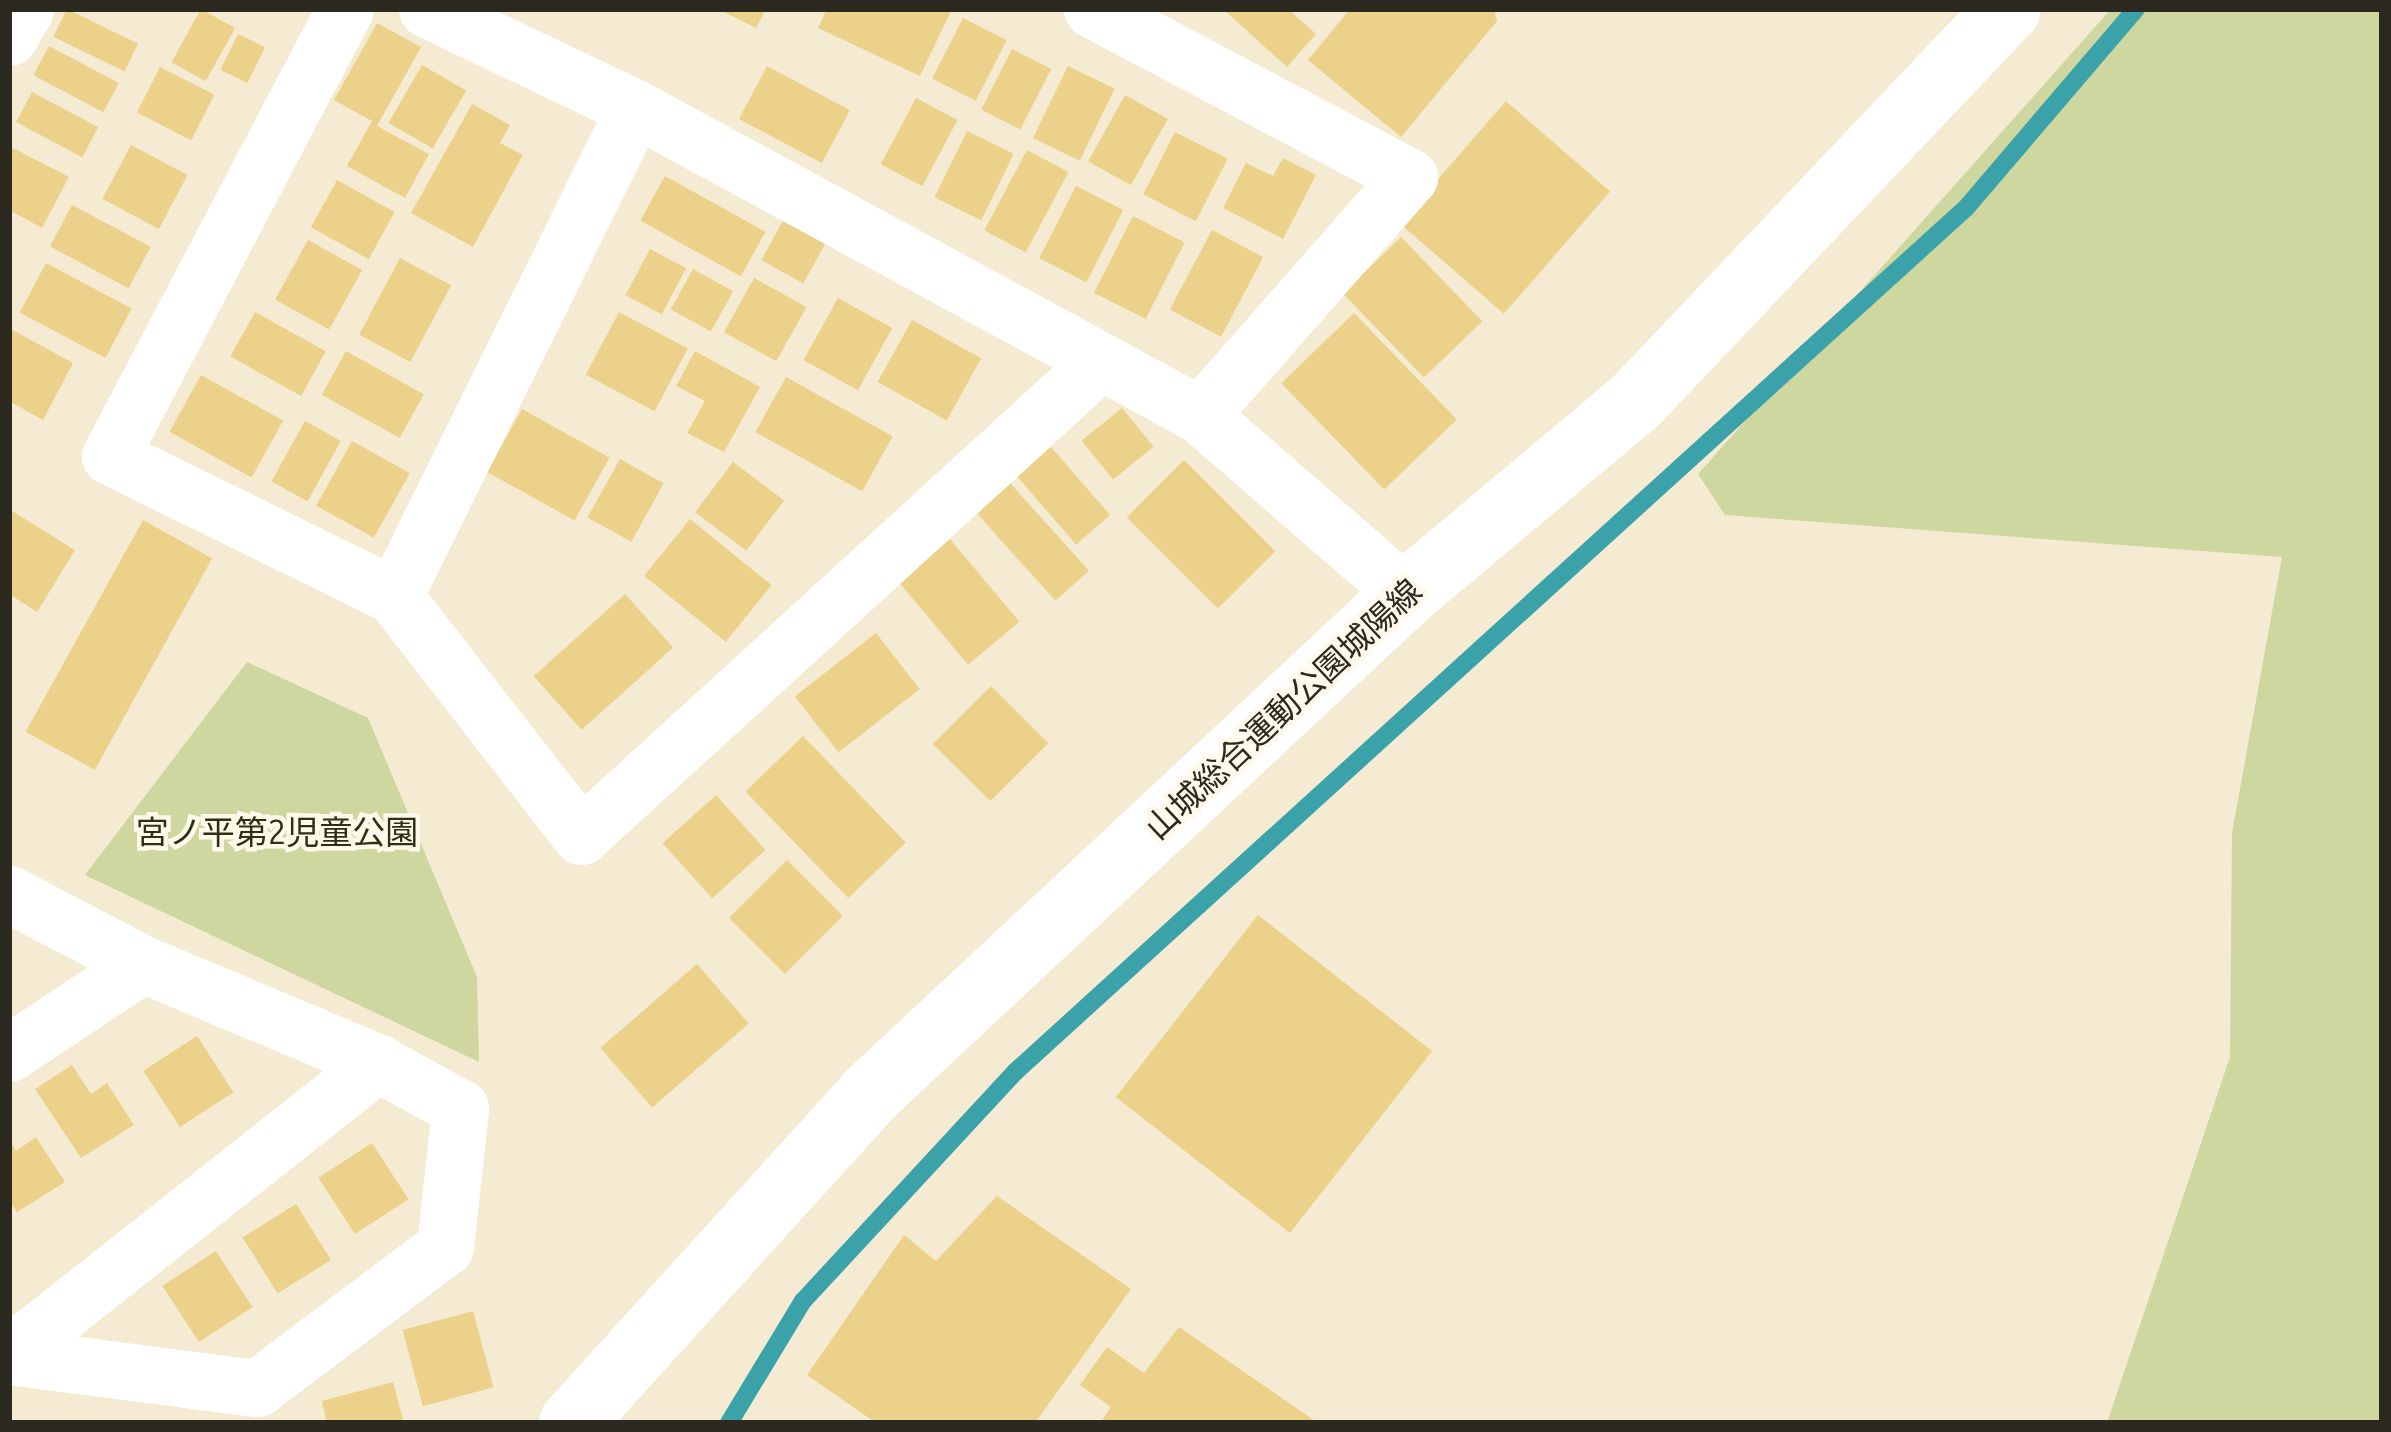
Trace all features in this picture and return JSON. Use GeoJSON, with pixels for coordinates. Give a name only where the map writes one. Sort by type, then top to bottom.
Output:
{"type":"FeatureCollection","features":[{"type":"Feature","properties":{"kind":"main road","name":"山城総合運動公園城陽線"},"geometry":{"type":"LineString","coordinates":[[577,1422],[870,1094],[1406,594],[1636,401],[2008,9]]}},
{"type":"Feature","properties":{"kind":"street"},"geometry":{"type":"LineString","coordinates":[[9,37],[25,9]]}},
{"type":"Feature","properties":{"kind":"street"},"geometry":{"type":"LineString","coordinates":[[345,9],[110,456],[394,596],[581,836],[1101,361]]}},
{"type":"Feature","properties":{"kind":"street"},"geometry":{"type":"LineString","coordinates":[[427,9],[635,108],[1200,415],[1406,594]]}},
{"type":"Feature","properties":{"kind":"street"},"geometry":{"type":"LineString","coordinates":[[1092,9],[1154,23],[1409,178],[1200,415]]}},
{"type":"Feature","properties":{"kind":"street"},"geometry":{"type":"LineString","coordinates":[[394,596],[635,108]]}},
{"type":"Feature","properties":{"kind":"street"},"geometry":{"type":"LineString","coordinates":[[9,894],[142,964],[378,1063],[460,1108],[445,1247],[257,1388],[9,1355]]}},
{"type":"Feature","properties":{"kind":"street"},"geometry":{"type":"LineString","coordinates":[[9,1053],[142,964]]}},
{"type":"Feature","properties":{"kind":"street"},"geometry":{"type":"LineString","coordinates":[[9,1355],[378,1063]]}},
{"type":"Feature","properties":{"kind":"green space"},"geometry":{"type":"Polygon","coordinates":[[[2111,9],[2382,9],[2382,1423],[2107,1423],[2230,1057],[2232,833],[2282,557],[1725,515],[1698,474],[2111,9]]]}},
{"type":"Feature","properties":{"kind":"green space","name":"宮ノ平第2児童公園"},"geometry":{"type":"Polygon","coordinates":[[[247,662],[368,718],[477,977],[479,1062],[85,875],[247,662]]]}},
{"type":"Feature","properties":{"kind":"building"},"geometry":{"type":"Polygon","coordinates":[[[67,9],[138,44],[124,71],[53,37],[67,9]]]}},
{"type":"Feature","properties":{"kind":"building"},"geometry":{"type":"Polygon","coordinates":[[[201,9],[235,28],[206,81],[171,62],[201,9]]]}},
{"type":"Feature","properties":{"kind":"building"},"geometry":{"type":"Polygon","coordinates":[[[718,9],[766,9],[756,28],[718,9]]]}},
{"type":"Feature","properties":{"kind":"building"},"geometry":{"type":"Polygon","coordinates":[[[827,9],[952,9],[920,76],[818,28],[827,9]]]}},
{"type":"Feature","properties":{"kind":"building"},"geometry":{"type":"Polygon","coordinates":[[[1223,9],[1288,9],[1316,34],[1287,67],[1223,9]]]}},
{"type":"Feature","properties":{"kind":"building"},"geometry":{"type":"Polygon","coordinates":[[[1350,9],[1494,9],[1497,21],[1401,137],[1308,60],[1350,9]]]}},
{"type":"Feature","properties":{"kind":"building"},"geometry":{"type":"Polygon","coordinates":[[[963,18],[1007,40],[976,101],[932,79],[963,18]]]}},
{"type":"Feature","properties":{"kind":"building"},"geometry":{"type":"Polygon","coordinates":[[[377,23],[421,47],[377,126],[429,154],[405,198],[347,166],[372,121],[334,100],[377,23]]]}},
{"type":"Feature","properties":{"kind":"building"},"geometry":{"type":"Polygon","coordinates":[[[238,34],[265,47],[247,83],[220,70],[238,34]]]}},
{"type":"Feature","properties":{"kind":"building"},"geometry":{"type":"Polygon","coordinates":[[[49,46],[119,83],[103,112],[34,75],[49,46]]]}},
{"type":"Feature","properties":{"kind":"building"},"geometry":{"type":"Polygon","coordinates":[[[1012,49],[1051,69],[1020,130],[981,110],[1012,49]]]}},
{"type":"Feature","properties":{"kind":"building"},"geometry":{"type":"Polygon","coordinates":[[[422,65],[466,90],[433,149],[388,123],[422,65]]]}},
{"type":"Feature","properties":{"kind":"building"},"geometry":{"type":"Polygon","coordinates":[[[767,66],[850,110],[822,163],[739,119],[767,66]]]}},
{"type":"Feature","properties":{"kind":"building"},"geometry":{"type":"Polygon","coordinates":[[[1068,66],[1115,89],[1080,161],[1033,138],[1068,66]]]}},
{"type":"Feature","properties":{"kind":"building"},"geometry":{"type":"Polygon","coordinates":[[[160,67],[214,95],[191,140],[137,112],[160,67]]]}},
{"type":"Feature","properties":{"kind":"building"},"geometry":{"type":"Polygon","coordinates":[[[32,92],[98,127],[82,157],[16,122],[32,92]]]}},
{"type":"Feature","properties":{"kind":"building"},"geometry":{"type":"Polygon","coordinates":[[[1125,95],[1168,119],[1131,185],[1088,161],[1125,95]]]}},
{"type":"Feature","properties":{"kind":"building"},"geometry":{"type":"Polygon","coordinates":[[[916,98],[957,120],[922,186],[881,164],[916,98]]]}},
{"type":"Feature","properties":{"kind":"building"},"geometry":{"type":"Polygon","coordinates":[[[1506,101],[1610,192],[1504,314],[1400,223],[1506,101]]]}},
{"type":"Feature","properties":{"kind":"building"},"geometry":{"type":"Polygon","coordinates":[[[472,104],[510,125],[500,143],[523,155],[473,247],[411,213],[472,104]]]}},
{"type":"Feature","properties":{"kind":"building"},"geometry":{"type":"Polygon","coordinates":[[[967,131],[1014,154],[981,220],[935,198],[967,131]]]}},
{"type":"Feature","properties":{"kind":"building"},"geometry":{"type":"Polygon","coordinates":[[[1175,132],[1228,159],[1196,221],[1143,194],[1175,132]]]}},
{"type":"Feature","properties":{"kind":"building"},"geometry":{"type":"Polygon","coordinates":[[[131,145],[188,175],[159,229],[102,199],[131,145]]]}},
{"type":"Feature","properties":{"kind":"building"},"geometry":{"type":"Polygon","coordinates":[[[9,146],[69,177],[42,228],[9,210],[9,146]]]}},
{"type":"Feature","properties":{"kind":"building"},"geometry":{"type":"Polygon","coordinates":[[[1027,150],[1068,172],[1026,252],[984,230],[1027,150]]]}},
{"type":"Feature","properties":{"kind":"building"},"geometry":{"type":"Polygon","coordinates":[[[1283,158],[1316,175],[1283,239],[1223,208],[1246,163],[1273,176],[1283,158]]]}},
{"type":"Feature","properties":{"kind":"building"},"geometry":{"type":"Polygon","coordinates":[[[665,176],[766,232],[741,276],[640,221],[665,176]]]}},
{"type":"Feature","properties":{"kind":"building"},"geometry":{"type":"Polygon","coordinates":[[[337,180],[395,212],[369,259],[311,227],[337,180]]]}},
{"type":"Feature","properties":{"kind":"building"},"geometry":{"type":"Polygon","coordinates":[[[1076,186],[1123,210],[1086,282],[1039,258],[1076,186]]]}},
{"type":"Feature","properties":{"kind":"building"},"geometry":{"type":"Polygon","coordinates":[[[72,205],[151,247],[129,288],[50,246],[72,205]]]}},
{"type":"Feature","properties":{"kind":"building"},"geometry":{"type":"Polygon","coordinates":[[[1133,216],[1185,242],[1146,319],[1094,293],[1133,216]]]}},
{"type":"Feature","properties":{"kind":"building"},"geometry":{"type":"Polygon","coordinates":[[[784,219],[826,242],[803,283],[761,260],[784,219]]]}},
{"type":"Feature","properties":{"kind":"building"},"geometry":{"type":"Polygon","coordinates":[[[1212,230],[1263,257],[1221,337],[1170,309],[1212,230]]]}},
{"type":"Feature","properties":{"kind":"building"},"geometry":{"type":"Polygon","coordinates":[[[1401,237],[1482,321],[1424,377],[1343,293],[1401,237]]]}},
{"type":"Feature","properties":{"kind":"building"},"geometry":{"type":"Polygon","coordinates":[[[308,240],[362,270],[329,330],[275,299],[308,240]]]}},
{"type":"Feature","properties":{"kind":"building"},"geometry":{"type":"Polygon","coordinates":[[[650,249],[686,268],[662,314],[626,295],[650,249]]]}},
{"type":"Feature","properties":{"kind":"building"},"geometry":{"type":"Polygon","coordinates":[[[400,258],[451,285],[410,362],[359,335],[400,258]]]}},
{"type":"Feature","properties":{"kind":"building"},"geometry":{"type":"Polygon","coordinates":[[[46,263],[132,309],[105,358],[20,312],[46,263]]]}},
{"type":"Feature","properties":{"kind":"building"},"geometry":{"type":"Polygon","coordinates":[[[693,269],[733,291],[711,332],[671,309],[693,269]]]}},
{"type":"Feature","properties":{"kind":"building"},"geometry":{"type":"Polygon","coordinates":[[[754,278],[806,307],[776,361],[724,332],[754,278]]]}},
{"type":"Feature","properties":{"kind":"building"},"geometry":{"type":"Polygon","coordinates":[[[838,298],[892,328],[858,390],[804,360],[838,298]]]}},
{"type":"Feature","properties":{"kind":"building"},"geometry":{"type":"Polygon","coordinates":[[[255,312],[326,351],[301,396],[230,357],[255,312]]]}},
{"type":"Feature","properties":{"kind":"building"},"geometry":{"type":"Polygon","coordinates":[[[619,312],[688,349],[655,411],[586,375],[619,312]]]}},
{"type":"Feature","properties":{"kind":"building"},"geometry":{"type":"Polygon","coordinates":[[[1354,313],[1457,419],[1384,490],[1281,383],[1354,313]]]}},
{"type":"Feature","properties":{"kind":"building"},"geometry":{"type":"Polygon","coordinates":[[[912,320],[981,358],[947,420],[878,382],[912,320]]]}},
{"type":"Feature","properties":{"kind":"building"},"geometry":{"type":"Polygon","coordinates":[[[9,328],[73,363],[43,420],[9,401],[9,328]]]}},
{"type":"Feature","properties":{"kind":"building"},"geometry":{"type":"Polygon","coordinates":[[[346,351],[424,394],[400,438],[322,395],[346,351]]]}},
{"type":"Feature","properties":{"kind":"building"},"geometry":{"type":"Polygon","coordinates":[[[695,351],[760,387],[724,452],[687,433],[705,401],[676,386],[695,351]]]}},
{"type":"Feature","properties":{"kind":"building"},"geometry":{"type":"Polygon","coordinates":[[[201,375],[283,421],[252,477],[169,432],[201,375]]]}},
{"type":"Feature","properties":{"kind":"building"},"geometry":{"type":"Polygon","coordinates":[[[786,377],[893,436],[862,491],[755,432],[786,377]]]}},
{"type":"Feature","properties":{"kind":"building"},"geometry":{"type":"Polygon","coordinates":[[[1122,408],[1153,447],[1113,480],[1082,441],[1122,408]]]}},
{"type":"Feature","properties":{"kind":"building"},"geometry":{"type":"Polygon","coordinates":[[[522,409],[609,457],[575,520],[487,472],[522,409]]]}},
{"type":"Feature","properties":{"kind":"building"},"geometry":{"type":"Polygon","coordinates":[[[305,421],[341,441],[307,501],[272,481],[305,421]]]}},
{"type":"Feature","properties":{"kind":"building"},"geometry":{"type":"Polygon","coordinates":[[[352,441],[410,473],[374,538],[316,506],[352,441]]]}},
{"type":"Feature","properties":{"kind":"building"},"geometry":{"type":"Polygon","coordinates":[[[1051,447],[1110,515],[1076,544],[1017,477],[1051,447]]]}},
{"type":"Feature","properties":{"kind":"building"},"geometry":{"type":"Polygon","coordinates":[[[620,459],[664,483],[631,542],[588,518],[620,459]]]}},
{"type":"Feature","properties":{"kind":"building"},"geometry":{"type":"Polygon","coordinates":[[[1184,460],[1275,551],[1218,608],[1127,517],[1184,460]]]}},
{"type":"Feature","properties":{"kind":"building"},"geometry":{"type":"Polygon","coordinates":[[[733,462],[784,501],[746,551],[695,512],[733,462]]]}},
{"type":"Feature","properties":{"kind":"building"},"geometry":{"type":"Polygon","coordinates":[[[1010,483],[1089,571],[1056,601],[977,513],[1010,483]]]}},
{"type":"Feature","properties":{"kind":"building"},"geometry":{"type":"Polygon","coordinates":[[[9,509],[75,550],[37,612],[9,594],[9,509]]]}},
{"type":"Feature","properties":{"kind":"building"},"geometry":{"type":"Polygon","coordinates":[[[690,519],[772,585],[726,642],[644,576],[690,519]]]}},
{"type":"Feature","properties":{"kind":"building"},"geometry":{"type":"Polygon","coordinates":[[[143,520],[212,558],[95,770],[26,732],[143,520]]]}},
{"type":"Feature","properties":{"kind":"building"},"geometry":{"type":"Polygon","coordinates":[[[950,539],[1019,622],[968,665],[899,582],[950,539]]]}},
{"type":"Feature","properties":{"kind":"building"},"geometry":{"type":"Polygon","coordinates":[[[625,594],[673,648],[582,730],[534,676],[625,594]]]}},
{"type":"Feature","properties":{"kind":"building"},"geometry":{"type":"Polygon","coordinates":[[[876,633],[920,689],[839,752],[795,696],[876,633]]]}},
{"type":"Feature","properties":{"kind":"building"},"geometry":{"type":"Polygon","coordinates":[[[991,686],[1048,743],[990,801],[933,744],[991,686]]]}},
{"type":"Feature","properties":{"kind":"building"},"geometry":{"type":"Polygon","coordinates":[[[803,736],[906,842],[848,898],[745,792],[803,736]]]}},
{"type":"Feature","properties":{"kind":"building"},"geometry":{"type":"Polygon","coordinates":[[[716,795],[766,850],[712,898],[662,843],[716,795]]]}},
{"type":"Feature","properties":{"kind":"building"},"geometry":{"type":"Polygon","coordinates":[[[787,860],[843,916],[785,974],[729,918],[787,860]]]}},
{"type":"Feature","properties":{"kind":"building"},"geometry":{"type":"Polygon","coordinates":[[[1258,915],[1432,1051],[1290,1233],[1116,1097],[1258,915]]]}},
{"type":"Feature","properties":{"kind":"building"},"geometry":{"type":"Polygon","coordinates":[[[697,964],[749,1024],[652,1108],[600,1048],[697,964]]]}},
{"type":"Feature","properties":{"kind":"building"},"geometry":{"type":"Polygon","coordinates":[[[197,1036],[233,1092],[180,1127],[143,1071],[197,1036]]]}},
{"type":"Feature","properties":{"kind":"building"},"geometry":{"type":"Polygon","coordinates":[[[72,1065],[91,1094],[107,1083],[134,1125],[81,1158],[35,1089],[72,1065]]]}},
{"type":"Feature","properties":{"kind":"building"},"geometry":{"type":"Polygon","coordinates":[[[36,1137],[65,1182],[17,1212],[9,1200],[9,1139],[16,1151],[36,1137]]]}},
{"type":"Feature","properties":{"kind":"building"},"geometry":{"type":"Polygon","coordinates":[[[372,1143],[408,1199],[355,1234],[318,1178],[372,1143]]]}},
{"type":"Feature","properties":{"kind":"building"},"geometry":{"type":"Polygon","coordinates":[[[997,1196],[1131,1289],[1035,1423],[876,1423],[807,1375],[904,1235],[936,1261],[997,1196]]]}},
{"type":"Feature","properties":{"kind":"building"},"geometry":{"type":"Polygon","coordinates":[[[296,1204],[331,1260],[278,1293],[243,1237],[296,1204]]]}},
{"type":"Feature","properties":{"kind":"building"},"geometry":{"type":"Polygon","coordinates":[[[216,1251],[252,1307],[199,1342],[162,1286],[216,1251]]]}},
{"type":"Feature","properties":{"kind":"building"},"geometry":{"type":"Polygon","coordinates":[[[473,1311],[493,1387],[423,1406],[402,1330],[473,1311]]]}},
{"type":"Feature","properties":{"kind":"building"},"geometry":{"type":"Polygon","coordinates":[[[1179,1327],[1318,1423],[1100,1423],[1111,1407],[1080,1385],[1107,1347],[1144,1373],[1179,1327]]]}},
{"type":"Feature","properties":{"kind":"building"},"geometry":{"type":"Polygon","coordinates":[[[393,1382],[404,1423],[327,1423],[322,1401],[393,1382]]]}},
{"type":"Feature","properties":{"kind":"waterway"},"geometry":{"type":"LineString","coordinates":[[729,1423],[803,1301],[1015,1072],[1966,208],[2136,9]]}}]}
